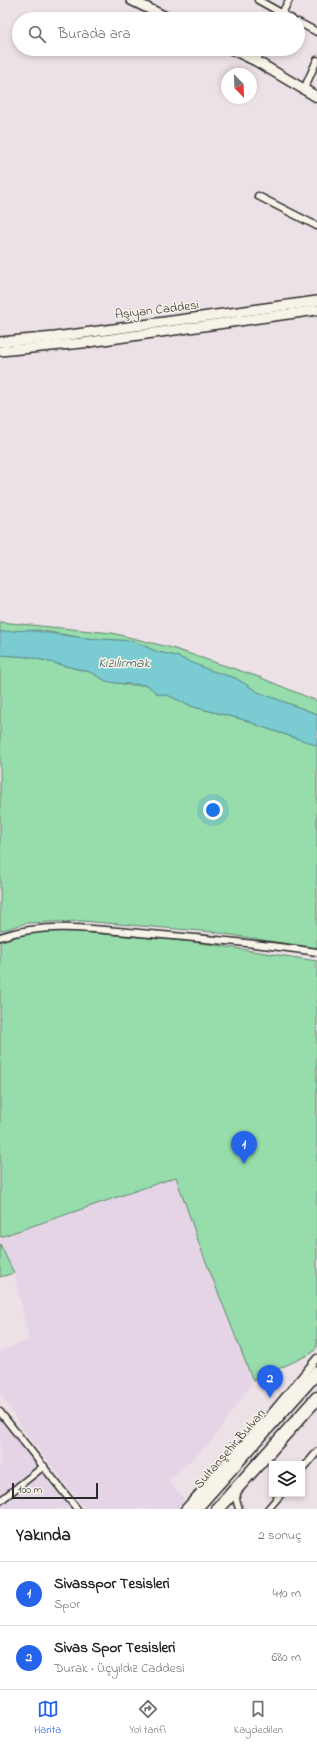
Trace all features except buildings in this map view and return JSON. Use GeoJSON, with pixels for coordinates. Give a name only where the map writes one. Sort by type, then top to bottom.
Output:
{"type":"FeatureCollection","features":[{"type":"Feature","properties":{"kind":"highway","name":"Sultanşehir Bulvarı"},"geometry":{"type":"LineString","coordinates":[[195,1509],[317,1372]]}},
{"type":"Feature","properties":{"kind":"highway"},"geometry":{"type":"LineString","coordinates":[[218,1509],[317,1398]]}},
{"type":"Feature","properties":{"kind":"street"},"geometry":{"type":"LineString","coordinates":[[258,0],[274,12]]}},
{"type":"Feature","properties":{"kind":"street"},"geometry":{"type":"LineString","coordinates":[[282,12],[289,0]]}},
{"type":"Feature","properties":{"kind":"street"},"geometry":{"type":"LineString","coordinates":[[134,1],[156,12]]}},
{"type":"Feature","properties":{"kind":"street"},"geometry":{"type":"LineString","coordinates":[[305,26],[317,32]]}},
{"type":"Feature","properties":{"kind":"street"},"geometry":{"type":"LineString","coordinates":[[246,56],[317,97]]}},
{"type":"Feature","properties":{"kind":"street"},"geometry":{"type":"LineString","coordinates":[[256,61],[259,56]]}},
{"type":"Feature","properties":{"kind":"street"},"geometry":{"type":"LineString","coordinates":[[304,89],[317,60]]}},
{"type":"Feature","properties":{"kind":"street"},"geometry":{"type":"LineString","coordinates":[[258,196],[317,226]]}},
{"type":"Feature","properties":{"kind":"street","name":"Aşiyan Caddesi"},"geometry":{"type":"LineString","coordinates":[[0,342],[55,337],[317,301]]}},
{"type":"Feature","properties":{"kind":"street","name":"Aşiyan Caddesi"},"geometry":{"type":"LineString","coordinates":[[0,351],[96,341],[317,310]]}},
{"type":"Feature","properties":{"kind":"street"},"geometry":{"type":"LineString","coordinates":[[0,937],[11,933],[55,926],[236,941],[317,952]]}},
{"type":"Feature","properties":{"kind":"street"},"geometry":{"type":"LineString","coordinates":[[184,1509],[272,1412],[317,1358]]}},
{"type":"Feature","properties":{"kind":"street"},"geometry":{"type":"LineString","coordinates":[[0,1412],[44,1466],[75,1508]]}},
{"type":"Feature","properties":{"kind":"street"},"geometry":{"type":"LineString","coordinates":[[305,1466],[317,1452]]}},
{"type":"Feature","properties":{"kind":"street"},"geometry":{"type":"LineString","coordinates":[[0,1501],[44,1466]]}},
{"type":"Feature","properties":{"kind":"street"},"geometry":{"type":"LineString","coordinates":[[239,1485],[236,1499],[239,1509]]}},
{"type":"Feature","properties":{"kind":"street"},"geometry":{"type":"LineString","coordinates":[[268,1509],[278,1497]]}},
{"type":"Feature","properties":{"kind":"shaded area"},"geometry":{"type":"Polygon","coordinates":[[[176,1177],[201,1249],[253,1381],[211,1442],[168,1480],[185,1500],[177,1509],[85,1509],[21,1426],[0,1393],[0,1351],[29,1340],[14,1273],[0,1244],[0,1237],[176,1177]]]}},
{"type":"Feature","properties":{"kind":"shaded area"},"geometry":{"type":"Polygon","coordinates":[[[0,1418],[39,1466],[71,1509],[0,1509],[0,1418]]]}},
{"type":"Feature","properties":{"kind":"green space"},"geometry":{"type":"Polygon","coordinates":[[[0,622],[112,633],[172,648],[259,677],[317,701],[317,714],[260,693],[235,678],[209,670],[176,656],[158,652],[133,641],[84,638],[37,630],[0,632],[0,622]]]}},
{"type":"Feature","properties":{"kind":"green space"},"geometry":{"type":"Polygon","coordinates":[[[0,655],[30,657],[90,672],[106,681],[129,685],[147,685],[158,694],[167,695],[194,707],[245,720],[317,746],[317,949],[213,932],[82,921],[27,923],[0,931],[0,655]]]}},
{"type":"Feature","properties":{"kind":"green space"},"geometry":{"type":"Polygon","coordinates":[[[57,930],[195,942],[317,961],[317,1347],[312,1353],[253,1381],[201,1249],[176,1177],[0,1237],[0,940],[25,933],[57,930]]]}},
{"type":"Feature","properties":{"kind":"green space"},"geometry":{"type":"Polygon","coordinates":[[[0,1244],[14,1273],[0,1277],[0,1244]]]}},
{"type":"Feature","properties":{"kind":"water","name":"Kızılırmak"},"geometry":{"type":"Polygon","coordinates":[[[27,630],[84,638],[133,641],[158,652],[176,656],[209,670],[235,678],[260,693],[317,714],[317,746],[245,720],[194,707],[167,695],[158,694],[147,685],[115,683],[106,681],[90,672],[30,657],[0,655],[0,632],[27,630]]]}},
{"type":"Feature","properties":{"kind":"place","name":"Sivasspor Tesisleri"},"geometry":{"type":"Point","coordinates":[244,1164]}},
{"type":"Feature","properties":{"kind":"place","name":"Sivas Spor Tesisleri"},"geometry":{"type":"Point","coordinates":[270,1398]}}]}
